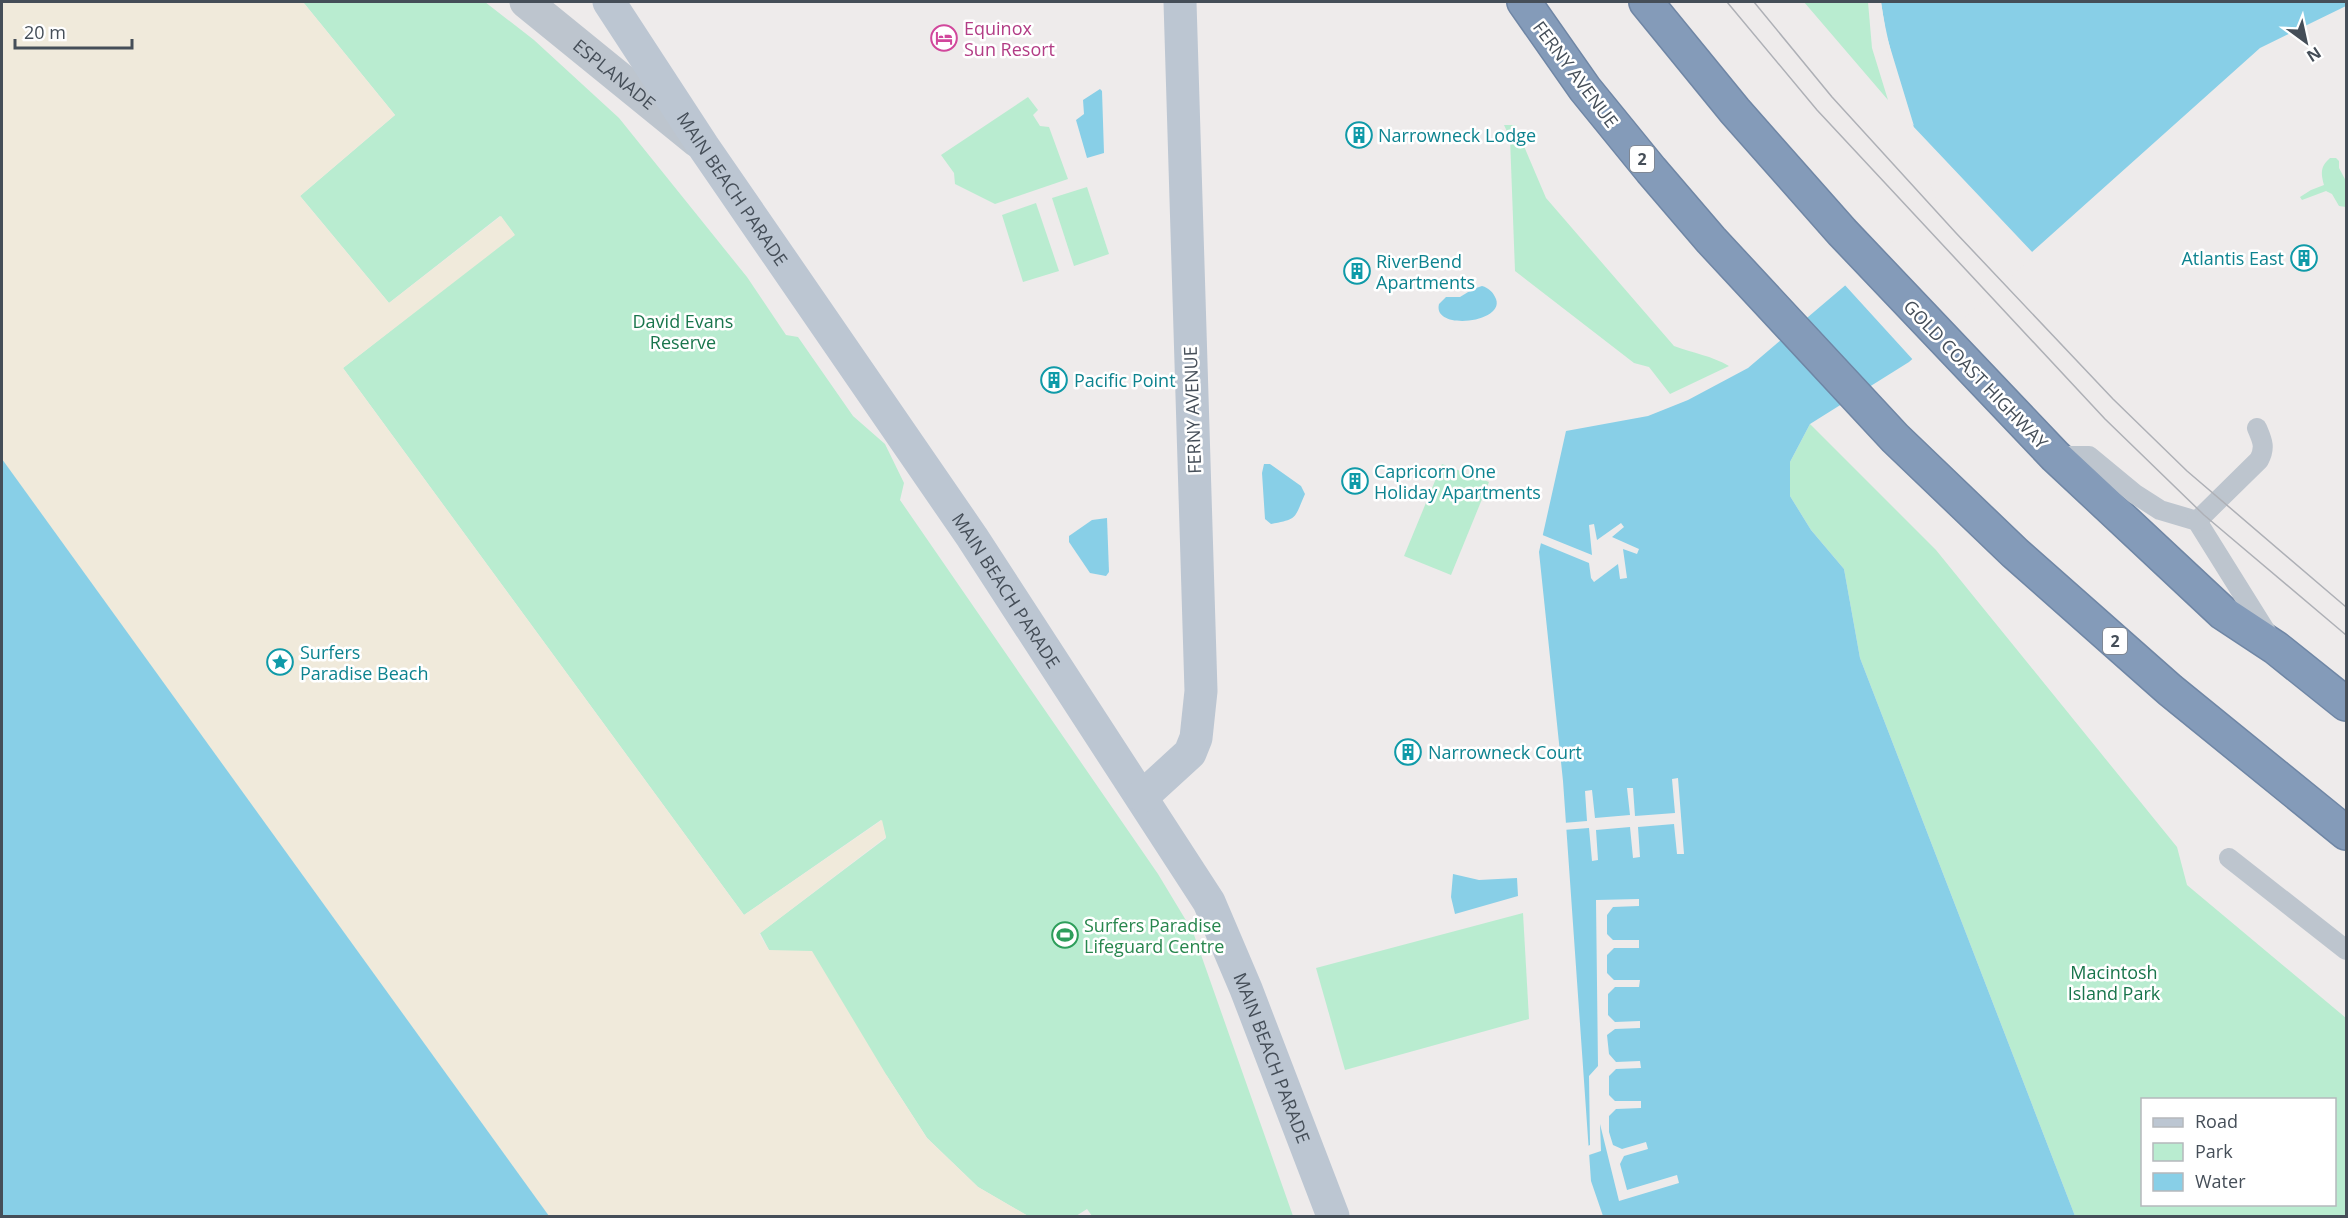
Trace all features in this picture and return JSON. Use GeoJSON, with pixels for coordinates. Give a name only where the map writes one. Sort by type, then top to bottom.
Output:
{"type":"FeatureCollection","features":[{"type":"Feature","properties":{"kind":"highway","name":"FERNY AVENUE"},"geometry":{"type":"LineString","coordinates":[[1524,2],[1585,89],[1651,170],[1711,240],[1895,438],[2015,553],[2170,690],[2346,833]]}},
{"type":"Feature","properties":{"kind":"highway","name":"GOLD COAST HIGHWAY"},"geometry":{"type":"LineString","coordinates":[[1646,2],[1735,111],[1842,232],[2055,456],[2223,613],[2276,648],[2346,704]]}},
{"type":"Feature","properties":{"kind":"street","name":"ESPLANADE"},"geometry":{"type":"LineString","coordinates":[[526,2],[703,146]]}},
{"type":"Feature","properties":{"kind":"street","name":"MAIN BEACH PARADE"},"geometry":{"type":"LineString","coordinates":[[609,2],[703,146],[972,537],[1143,796],[1209,902],[1246,989],[1333,1216]]}},
{"type":"Feature","properties":{"kind":"street","name":"FERNY AVENUE"},"geometry":{"type":"LineString","coordinates":[[1143,796],[1190,753],[1196,738],[1201,691],[1179,2]]}},
{"type":"Feature","properties":{"kind":"lane"},"geometry":{"type":"LineString","coordinates":[[2197,521],[2259,460],[2264,452],[2264,445],[2257,428]]}},
{"type":"Feature","properties":{"kind":"lane"},"geometry":{"type":"LineString","coordinates":[[2055,456],[2089,456],[2135,495],[2160,510],[2197,521],[2276,648]]}},
{"type":"Feature","properties":{"kind":"lane"},"geometry":{"type":"LineString","coordinates":[[2229,858],[2346,950]]}},
{"type":"Feature","properties":{"kind":"green space","name":"David Evans Reserve"},"geometry":{"type":"Polygon","coordinates":[[[303,2],[485,2],[534,40],[619,118],[747,277],[786,335],[798,337],[853,416],[885,444],[904,483],[900,500],[1158,874],[1193,932],[1293,1216],[1092,1216],[1087,1209],[1076,1216],[1028,1216],[978,1187],[927,1138],[887,1076],[769,950],[760,933],[886,838],[881,820],[744,915],[343,368],[514,234],[500,216],[389,303],[300,196],[395,115],[303,2]]]}},
{"type":"Feature","properties":{"kind":"green space"},"geometry":{"type":"Polygon","coordinates":[[[1804,2],[1868,2],[1872,48],[1888,100],[1804,2]]]}},
{"type":"Feature","properties":{"kind":"green space"},"geometry":{"type":"Polygon","coordinates":[[[1028,97],[1038,110],[1033,115],[1040,126],[1049,127],[1068,179],[995,204],[955,184],[954,173],[941,155],[1028,97]]]}},
{"type":"Feature","properties":{"kind":"green space"},"geometry":{"type":"Polygon","coordinates":[[[1504,125],[1515,125],[1546,198],[1674,346],[1729,366],[1670,394],[1649,367],[1634,363],[1515,271],[1510,138],[1504,125]]]}},
{"type":"Feature","properties":{"kind":"green space"},"geometry":{"type":"Polygon","coordinates":[[[2330,158],[2336,158],[2339,161],[2339,168],[2346,181],[2346,207],[2339,206],[2332,194],[2326,191],[2302,200],[2300,197],[2324,185],[2322,170],[2330,158]]]}},
{"type":"Feature","properties":{"kind":"green space"},"geometry":{"type":"Polygon","coordinates":[[[1087,187],[1109,254],[1074,266],[1052,198],[1087,187]]]}},
{"type":"Feature","properties":{"kind":"green space"},"geometry":{"type":"Polygon","coordinates":[[[1036,203],[1059,271],[1023,282],[1002,215],[1036,203]]]}},
{"type":"Feature","properties":{"kind":"green space","name":"Macintosh Island Park"},"geometry":{"type":"Polygon","coordinates":[[[1810,424],[1936,550],[2177,847],[2187,885],[2346,1018],[2346,1216],[2075,1216],[1860,658],[1844,569],[1811,530],[1790,496],[1790,462],[1810,424]]]}},
{"type":"Feature","properties":{"kind":"green space"},"geometry":{"type":"Polygon","coordinates":[[[1442,464],[1489,482],[1451,575],[1404,556],[1442,464]]]}},
{"type":"Feature","properties":{"kind":"green space"},"geometry":{"type":"Polygon","coordinates":[[[1523,913],[1529,1019],[1345,1070],[1316,968],[1523,913]]]}},
{"type":"Feature","properties":{"kind":"sand","name":"Surfers Paradise Beach"},"geometry":{"type":"Polygon","coordinates":[[[2,2],[303,2],[395,115],[300,196],[389,303],[501,216],[515,235],[343,368],[744,915],[882,820],[886,837],[759,934],[769,950],[812,951],[927,1138],[978,1187],[1028,1216],[333,1216],[2,740],[2,2]]]}},
{"type":"Feature","properties":{"kind":"water"},"geometry":{"type":"Polygon","coordinates":[[[1881,2],[2346,2],[2346,6],[2260,48],[1909,362],[1810,424],[1790,462],[1790,496],[1811,530],[1844,569],[1860,658],[2075,1216],[1603,1216],[1591,1181],[1563,781],[1539,552],[1566,431],[1648,416],[1688,400],[1748,368],[1941,204],[1898,79],[1881,2]]]}},
{"type":"Feature","properties":{"kind":"water"},"geometry":{"type":"Polygon","coordinates":[[[1100,89],[1102,91],[1104,153],[1087,158],[1076,120],[1084,114],[1083,100],[1100,89]]]}},
{"type":"Feature","properties":{"kind":"water"},"geometry":{"type":"Polygon","coordinates":[[[1482,286],[1494,294],[1496,299],[1496,307],[1490,314],[1468,321],[1456,321],[1440,313],[1439,304],[1446,297],[1460,297],[1482,286]]]}},
{"type":"Feature","properties":{"kind":"water"},"geometry":{"type":"Polygon","coordinates":[[[2,459],[549,1216],[2,1216],[2,459]]]}},
{"type":"Feature","properties":{"kind":"water"},"geometry":{"type":"Polygon","coordinates":[[[1264,464],[1270,464],[1301,486],[1305,494],[1297,513],[1291,519],[1271,524],[1265,519],[1262,473],[1264,464]]]}},
{"type":"Feature","properties":{"kind":"water"},"geometry":{"type":"Polygon","coordinates":[[[1107,518],[1109,572],[1106,576],[1090,573],[1069,542],[1069,536],[1092,520],[1107,518]]]}},
{"type":"Feature","properties":{"kind":"water"},"geometry":{"type":"Polygon","coordinates":[[[1453,874],[1479,880],[1517,878],[1518,896],[1455,914],[1451,897],[1453,874]]]}},
{"type":"Feature","properties":{"kind":"pier"},"geometry":{"type":"Polygon","coordinates":[[[1878,2],[1881,2],[1886,34],[1914,126],[1910,121],[1897,84],[1883,35],[1878,2]]]}},
{"type":"Feature","properties":{"kind":"pier"},"geometry":{"type":"Polygon","coordinates":[[[1911,124],[2035,255],[1915,362],[1843,283],[1937,203],[1911,124]]]}},
{"type":"Feature","properties":{"kind":"pier"},"geometry":{"type":"Polygon","coordinates":[[[1621,523],[1624,527],[1612,537],[1639,549],[1637,554],[1623,549],[1627,578],[1620,579],[1618,564],[1594,582],[1591,578],[1589,563],[1538,542],[1540,534],[1592,555],[1589,525],[1594,524],[1597,540],[1621,523]]]}},
{"type":"Feature","properties":{"kind":"pier"},"geometry":{"type":"Polygon","coordinates":[[[1678,778],[1684,854],[1677,854],[1674,824],[1638,827],[1640,857],[1633,858],[1630,827],[1596,830],[1598,860],[1592,861],[1589,828],[1563,830],[1563,823],[1587,821],[1585,791],[1592,790],[1595,818],[1630,815],[1627,788],[1633,788],[1635,816],[1675,813],[1672,779],[1678,778]]]}},
{"type":"Feature","properties":{"kind":"pier"},"geometry":{"type":"Polygon","coordinates":[[[1639,899],[1639,906],[1613,907],[1607,915],[1607,934],[1613,940],[1639,940],[1639,948],[1614,948],[1607,955],[1607,973],[1614,980],[1640,980],[1639,987],[1615,987],[1608,994],[1608,1015],[1615,1022],[1640,1021],[1640,1028],[1615,1029],[1607,1035],[1609,1054],[1616,1062],[1640,1061],[1641,1068],[1616,1069],[1609,1076],[1609,1095],[1615,1101],[1641,1101],[1641,1108],[1616,1109],[1609,1116],[1609,1132],[1613,1145],[1622,1149],[1646,1142],[1648,1149],[1624,1156],[1620,1164],[1627,1190],[1677,1175],[1679,1183],[1619,1201],[1600,1124],[1601,1151],[1586,1156],[1585,1147],[1590,1145],[1589,1076],[1598,1066],[1596,900],[1639,899]]]}},
{"type":"Feature","properties":{"kind":"tram line"},"geometry":{"type":"LineString","coordinates":[[1727,2],[1817,110],[2105,419],[2204,515],[2346,635]]}},
{"type":"Feature","properties":{"kind":"tram line"},"geometry":{"type":"LineString","coordinates":[[1754,2],[1832,97],[1956,233],[2113,399],[2187,471],[2346,607]]}},
{"type":"Feature","properties":{"kind":"place","name":"Equinox Sun Resort"},"geometry":{"type":"Point","coordinates":[944,38]}},
{"type":"Feature","properties":{"kind":"place","name":"Narrowneck Lodge"},"geometry":{"type":"Point","coordinates":[1359,135]}},
{"type":"Feature","properties":{"kind":"place","name":"Atlantis East"},"geometry":{"type":"Point","coordinates":[2304,258]}},
{"type":"Feature","properties":{"kind":"place","name":"RiverBend Apartments"},"geometry":{"type":"Point","coordinates":[1357,271]}},
{"type":"Feature","properties":{"kind":"place","name":"Pacific Point"},"geometry":{"type":"Point","coordinates":[1054,380]}},
{"type":"Feature","properties":{"kind":"place","name":"Capricorn One Holiday Apartments"},"geometry":{"type":"Point","coordinates":[1355,481]}},
{"type":"Feature","properties":{"kind":"place","name":"Surfers Paradise Beach"},"geometry":{"type":"Point","coordinates":[280,662]}},
{"type":"Feature","properties":{"kind":"place","name":"Narrowneck Court"},"geometry":{"type":"Point","coordinates":[1408,752]}},
{"type":"Feature","properties":{"kind":"place","name":"Surfers Paradise Lifeguard Centre"},"geometry":{"type":"Point","coordinates":[1065,935]}}]}
